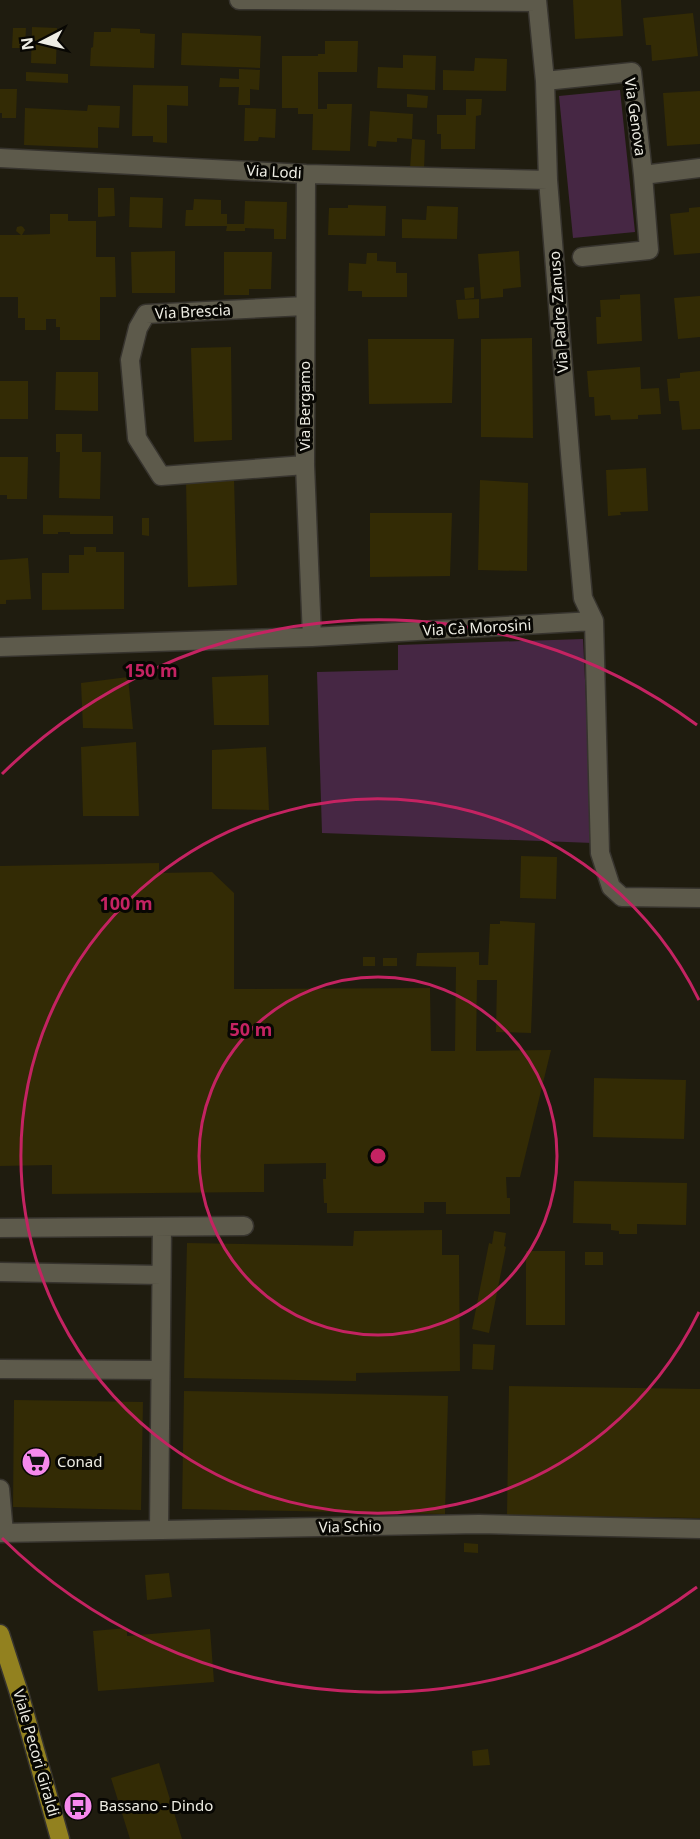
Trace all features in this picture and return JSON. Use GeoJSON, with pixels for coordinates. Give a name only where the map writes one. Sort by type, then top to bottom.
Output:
{"type":"FeatureCollection","features":[{"type":"Feature","properties":{"kind":"main road","name":"Viale Pecori Giraldi"},"geometry":{"type":"LineString","coordinates":[[0,1634],[60,1839]]}},
{"type":"Feature","properties":{"kind":"street"},"geometry":{"type":"LineString","coordinates":[[239,0],[497,3],[537,1]]}},
{"type":"Feature","properties":{"kind":"street","name":"Via Padre Zanuso"},"geometry":{"type":"LineString","coordinates":[[537,1],[545,81],[548,180],[583,598],[594,621]]}},
{"type":"Feature","properties":{"kind":"street","name":"Via Genova"},"geometry":{"type":"LineString","coordinates":[[545,81],[632,72],[649,250],[582,257]]}},
{"type":"Feature","properties":{"kind":"street","name":"Via Lodi"},"geometry":{"type":"LineString","coordinates":[[0,158],[306,174],[548,180]]}},
{"type":"Feature","properties":{"kind":"street","name":"Via Genova"},"geometry":{"type":"LineString","coordinates":[[643,175],[700,168]]}},
{"type":"Feature","properties":{"kind":"street","name":"Via Bergamo"},"geometry":{"type":"LineString","coordinates":[[306,174],[305,465],[312,637]]}},
{"type":"Feature","properties":{"kind":"street","name":"Via Brescia"},"geometry":{"type":"LineString","coordinates":[[305,306],[146,314],[138,328],[130,360],[137,438],[161,476],[305,465]]}},
{"type":"Feature","properties":{"kind":"street"},"geometry":{"type":"LineString","coordinates":[[594,621],[600,853],[611,887],[622,897],[700,898]]}},
{"type":"Feature","properties":{"kind":"street","name":"Via Cà Morosini"},"geometry":{"type":"LineString","coordinates":[[0,647],[312,637],[594,621]]}},
{"type":"Feature","properties":{"kind":"street"},"geometry":{"type":"LineString","coordinates":[[0,1228],[244,1226]]}},
{"type":"Feature","properties":{"kind":"street"},"geometry":{"type":"LineString","coordinates":[[159,1530],[162,1227]]}},
{"type":"Feature","properties":{"kind":"street"},"geometry":{"type":"LineString","coordinates":[[0,1272],[161,1275]]}},
{"type":"Feature","properties":{"kind":"street"},"geometry":{"type":"LineString","coordinates":[[0,1370],[159,1370]]}},
{"type":"Feature","properties":{"kind":"street"},"geometry":{"type":"LineString","coordinates":[[0,1489],[2,1533]]}},
{"type":"Feature","properties":{"kind":"street","name":"Via Schio"},"geometry":{"type":"LineString","coordinates":[[2,1533],[480,1524],[700,1529]]}},
{"type":"Feature","properties":{"kind":"shaded area"},"geometry":{"type":"Polygon","coordinates":[[[620,90],[635,232],[573,238],[559,96],[620,90]]]}},
{"type":"Feature","properties":{"kind":"shaded area"},"geometry":{"type":"Polygon","coordinates":[[[583,639],[593,843],[322,833],[317,672],[398,670],[398,645],[583,639]]]}},
{"type":"Feature","properties":{"kind":"building"},"geometry":{"type":"Polygon","coordinates":[[[573,0],[621,0],[623,36],[575,39],[573,0]]]}},
{"type":"Feature","properties":{"kind":"building"},"geometry":{"type":"Polygon","coordinates":[[[693,13],[698,56],[652,61],[651,45],[646,45],[643,18],[693,13]]]}},
{"type":"Feature","properties":{"kind":"building"},"geometry":{"type":"Polygon","coordinates":[[[32,27],[57,28],[56,64],[31,63],[32,27]]]}},
{"type":"Feature","properties":{"kind":"building"},"geometry":{"type":"Polygon","coordinates":[[[13,28],[26,28],[25,48],[12,48],[13,28]]]}},
{"type":"Feature","properties":{"kind":"building"},"geometry":{"type":"Polygon","coordinates":[[[111,28],[140,29],[140,33],[155,34],[154,68],[90,66],[94,32],[111,32],[111,28]]]}},
{"type":"Feature","properties":{"kind":"building"},"geometry":{"type":"Polygon","coordinates":[[[182,33],[261,36],[260,68],[181,65],[182,33]]]}},
{"type":"Feature","properties":{"kind":"building"},"geometry":{"type":"Polygon","coordinates":[[[325,41],[358,41],[357,72],[318,72],[318,109],[327,109],[327,104],[352,104],[350,151],[312,150],[313,114],[298,114],[298,108],[282,108],[282,56],[325,54],[325,41]]]}},
{"type":"Feature","properties":{"kind":"building"},"geometry":{"type":"Polygon","coordinates":[[[403,55],[436,56],[435,90],[377,88],[378,67],[403,68],[403,55]]]}},
{"type":"Feature","properties":{"kind":"building"},"geometry":{"type":"Polygon","coordinates":[[[475,58],[507,59],[506,91],[443,90],[443,70],[474,71],[475,58]]]}},
{"type":"Feature","properties":{"kind":"building"},"geometry":{"type":"Polygon","coordinates":[[[239,69],[260,70],[259,90],[250,89],[250,105],[238,105],[239,87],[219,87],[220,78],[239,79],[239,69]]]}},
{"type":"Feature","properties":{"kind":"building"},"geometry":{"type":"Polygon","coordinates":[[[26,72],[68,74],[68,83],[26,81],[26,72]]]}},
{"type":"Feature","properties":{"kind":"building"},"geometry":{"type":"Polygon","coordinates":[[[133,85],[188,86],[188,106],[167,105],[167,143],[153,142],[153,136],[132,136],[133,85]]]}},
{"type":"Feature","properties":{"kind":"building"},"geometry":{"type":"Polygon","coordinates":[[[0,89],[17,89],[16,118],[2,118],[0,89]]]}},
{"type":"Feature","properties":{"kind":"building"},"geometry":{"type":"Polygon","coordinates":[[[700,91],[700,144],[667,146],[663,93],[700,91]]]}},
{"type":"Feature","properties":{"kind":"building"},"geometry":{"type":"Polygon","coordinates":[[[407,94],[428,96],[427,108],[407,107],[407,94]]]}},
{"type":"Feature","properties":{"kind":"building"},"geometry":{"type":"Polygon","coordinates":[[[466,99],[482,99],[481,115],[476,116],[475,149],[441,149],[441,134],[437,134],[437,115],[466,115],[466,99]]]}},
{"type":"Feature","properties":{"kind":"building"},"geometry":{"type":"Polygon","coordinates":[[[88,105],[120,106],[119,128],[98,127],[98,148],[24,145],[25,108],[87,111],[88,105]]]}},
{"type":"Feature","properties":{"kind":"building"},"geometry":{"type":"Polygon","coordinates":[[[245,108],[276,109],[275,138],[259,137],[258,141],[244,141],[245,108]]]}},
{"type":"Feature","properties":{"kind":"building"},"geometry":{"type":"Polygon","coordinates":[[[370,111],[413,114],[412,139],[397,138],[397,142],[377,141],[376,147],[368,146],[370,111]]]}},
{"type":"Feature","properties":{"kind":"building"},"geometry":{"type":"Polygon","coordinates":[[[412,139],[425,140],[424,170],[410,169],[412,139]]]}},
{"type":"Feature","properties":{"kind":"building"},"geometry":{"type":"Polygon","coordinates":[[[98,188],[114,188],[115,216],[98,217],[98,188]]]}},
{"type":"Feature","properties":{"kind":"building"},"geometry":{"type":"Polygon","coordinates":[[[130,197],[163,198],[162,228],[129,227],[130,197]]]}},
{"type":"Feature","properties":{"kind":"building"},"geometry":{"type":"Polygon","coordinates":[[[194,199],[221,200],[221,214],[227,214],[227,224],[244,224],[245,201],[287,202],[286,239],[274,239],[274,229],[245,228],[245,231],[226,231],[227,226],[185,226],[186,210],[193,210],[194,199]]]}},
{"type":"Feature","properties":{"kind":"building"},"geometry":{"type":"Polygon","coordinates":[[[348,205],[386,206],[385,236],[328,235],[329,208],[348,208],[348,205]]]}},
{"type":"Feature","properties":{"kind":"building"},"geometry":{"type":"Polygon","coordinates":[[[427,206],[458,207],[457,239],[402,238],[402,219],[426,220],[427,206]]]}},
{"type":"Feature","properties":{"kind":"building"},"geometry":{"type":"Polygon","coordinates":[[[700,207],[700,253],[674,255],[670,214],[689,212],[689,208],[700,207]]]}},
{"type":"Feature","properties":{"kind":"building"},"geometry":{"type":"Polygon","coordinates":[[[50,214],[68,214],[68,221],[96,221],[96,257],[115,257],[116,297],[100,297],[100,340],[60,340],[60,327],[56,327],[56,319],[46,319],[46,330],[25,330],[25,318],[18,318],[18,297],[0,297],[0,235],[21,235],[16,231],[17,227],[21,226],[25,230],[22,235],[50,234],[50,214]]]}},
{"type":"Feature","properties":{"kind":"building"},"geometry":{"type":"Polygon","coordinates":[[[175,251],[175,293],[132,293],[131,252],[175,251]]]}},
{"type":"Feature","properties":{"kind":"building"},"geometry":{"type":"Polygon","coordinates":[[[519,251],[521,287],[503,289],[503,297],[481,299],[478,254],[519,251]]]}},
{"type":"Feature","properties":{"kind":"building"},"geometry":{"type":"Polygon","coordinates":[[[224,252],[272,252],[271,289],[249,289],[249,295],[224,295],[224,252]]]}},
{"type":"Feature","properties":{"kind":"building"},"geometry":{"type":"Polygon","coordinates":[[[367,253],[377,253],[377,261],[396,262],[396,273],[407,273],[407,297],[362,297],[362,291],[348,291],[349,263],[366,264],[367,253]]]}},
{"type":"Feature","properties":{"kind":"building"},"geometry":{"type":"Polygon","coordinates":[[[474,287],[474,298],[465,299],[464,288],[474,287]]]}},
{"type":"Feature","properties":{"kind":"building"},"geometry":{"type":"Polygon","coordinates":[[[640,294],[642,341],[597,344],[596,317],[601,317],[600,300],[620,299],[620,295],[640,294]]]}},
{"type":"Feature","properties":{"kind":"building"},"geometry":{"type":"Polygon","coordinates":[[[700,296],[700,337],[678,339],[674,298],[700,296]]]}},
{"type":"Feature","properties":{"kind":"building"},"geometry":{"type":"Polygon","coordinates":[[[479,299],[479,318],[458,319],[456,300],[479,299]]]}},
{"type":"Feature","properties":{"kind":"building"},"geometry":{"type":"Polygon","coordinates":[[[532,338],[533,438],[481,437],[481,339],[532,338]]]}},
{"type":"Feature","properties":{"kind":"building"},"geometry":{"type":"Polygon","coordinates":[[[368,339],[454,339],[452,403],[369,404],[368,339]]]}},
{"type":"Feature","properties":{"kind":"building"},"geometry":{"type":"Polygon","coordinates":[[[231,347],[232,440],[194,442],[191,348],[231,347]]]}},
{"type":"Feature","properties":{"kind":"building"},"geometry":{"type":"Polygon","coordinates":[[[640,367],[641,389],[659,388],[661,414],[638,415],[638,419],[611,420],[610,415],[595,416],[594,397],[589,397],[587,371],[640,367]]]}},
{"type":"Feature","properties":{"kind":"building"},"geometry":{"type":"Polygon","coordinates":[[[700,371],[700,429],[682,430],[679,401],[669,401],[667,379],[680,378],[680,373],[700,371]]]}},
{"type":"Feature","properties":{"kind":"building"},"geometry":{"type":"Polygon","coordinates":[[[56,372],[98,372],[98,411],[55,410],[56,372]]]}},
{"type":"Feature","properties":{"kind":"building"},"geometry":{"type":"Polygon","coordinates":[[[0,381],[28,381],[28,419],[0,419],[0,381]]]}},
{"type":"Feature","properties":{"kind":"building"},"geometry":{"type":"Polygon","coordinates":[[[56,434],[82,434],[82,452],[101,452],[100,499],[59,498],[60,452],[56,452],[56,434]]]}},
{"type":"Feature","properties":{"kind":"building"},"geometry":{"type":"Polygon","coordinates":[[[0,457],[28,457],[27,499],[7,499],[7,495],[0,495],[0,457]]]}},
{"type":"Feature","properties":{"kind":"building"},"geometry":{"type":"Polygon","coordinates":[[[646,468],[648,511],[620,512],[621,515],[608,516],[606,470],[646,468]]]}},
{"type":"Feature","properties":{"kind":"building"},"geometry":{"type":"Polygon","coordinates":[[[234,479],[237,585],[188,587],[186,480],[234,479]]]}},
{"type":"Feature","properties":{"kind":"building"},"geometry":{"type":"Polygon","coordinates":[[[480,480],[528,483],[527,571],[478,570],[480,480]]]}},
{"type":"Feature","properties":{"kind":"building"},"geometry":{"type":"Polygon","coordinates":[[[370,513],[452,513],[450,576],[370,577],[370,513]]]}},
{"type":"Feature","properties":{"kind":"building"},"geometry":{"type":"Polygon","coordinates":[[[43,515],[113,516],[113,534],[58,532],[58,534],[43,534],[43,515]]]}},
{"type":"Feature","properties":{"kind":"building"},"geometry":{"type":"Polygon","coordinates":[[[142,518],[149,518],[149,536],[142,535],[142,518]]]}},
{"type":"Feature","properties":{"kind":"building"},"geometry":{"type":"Polygon","coordinates":[[[84,547],[96,547],[96,552],[124,552],[124,609],[42,610],[42,573],[69,573],[69,555],[84,555],[84,547]]]}},
{"type":"Feature","properties":{"kind":"building"},"geometry":{"type":"Polygon","coordinates":[[[28,558],[31,599],[6,600],[6,604],[0,604],[0,560],[28,558]]]}},
{"type":"Feature","properties":{"kind":"building"},"geometry":{"type":"Polygon","coordinates":[[[268,675],[269,725],[214,725],[212,677],[268,675]]]}},
{"type":"Feature","properties":{"kind":"building"},"geometry":{"type":"Polygon","coordinates":[[[128,677],[133,729],[83,728],[81,683],[128,677]]]}},
{"type":"Feature","properties":{"kind":"building"},"geometry":{"type":"Polygon","coordinates":[[[136,742],[139,816],[83,816],[81,747],[136,742]]]}},
{"type":"Feature","properties":{"kind":"building"},"geometry":{"type":"Polygon","coordinates":[[[266,747],[269,810],[212,809],[212,750],[266,747]]]}},
{"type":"Feature","properties":{"kind":"building"},"geometry":{"type":"Polygon","coordinates":[[[521,856],[557,857],[556,899],[520,898],[521,856]]]}},
{"type":"Feature","properties":{"kind":"building"},"geometry":{"type":"Polygon","coordinates":[[[159,863],[159,873],[212,872],[234,893],[234,989],[430,988],[431,1051],[455,1051],[456,967],[416,966],[417,953],[479,952],[479,965],[488,965],[490,924],[500,924],[500,921],[535,923],[531,1033],[496,1032],[497,980],[477,980],[476,1051],[551,1050],[520,1177],[506,1177],[510,1214],[446,1214],[446,1202],[424,1202],[424,1213],[327,1213],[327,1203],[324,1203],[323,1179],[326,1179],[326,1163],[264,1164],[264,1192],[52,1194],[52,1165],[0,1166],[0,866],[159,863]]]}},
{"type":"Feature","properties":{"kind":"building"},"geometry":{"type":"Polygon","coordinates":[[[363,957],[375,957],[375,966],[363,966],[363,957]]]}},
{"type":"Feature","properties":{"kind":"building"},"geometry":{"type":"Polygon","coordinates":[[[383,958],[397,958],[397,966],[383,966],[383,958]]]}},
{"type":"Feature","properties":{"kind":"building"},"geometry":{"type":"Polygon","coordinates":[[[594,1078],[686,1080],[684,1139],[593,1137],[594,1078]]]}},
{"type":"Feature","properties":{"kind":"building"},"geometry":{"type":"Polygon","coordinates":[[[574,1181],[687,1183],[686,1225],[637,1224],[637,1234],[619,1234],[619,1231],[611,1230],[611,1224],[573,1223],[574,1181]]]}},
{"type":"Feature","properties":{"kind":"building"},"geometry":{"type":"Polygon","coordinates":[[[442,1230],[442,1255],[459,1255],[460,1371],[356,1373],[356,1381],[184,1378],[187,1243],[353,1246],[354,1231],[442,1230]]]}},
{"type":"Feature","properties":{"kind":"building"},"geometry":{"type":"Polygon","coordinates":[[[494,1231],[506,1233],[504,1246],[506,1247],[489,1333],[472,1329],[489,1243],[492,1244],[494,1231]]]}},
{"type":"Feature","properties":{"kind":"building"},"geometry":{"type":"Polygon","coordinates":[[[526,1251],[565,1251],[565,1325],[526,1325],[526,1251]]]}},
{"type":"Feature","properties":{"kind":"building"},"geometry":{"type":"Polygon","coordinates":[[[585,1252],[603,1252],[603,1265],[585,1265],[585,1252]]]}},
{"type":"Feature","properties":{"kind":"building"},"geometry":{"type":"Polygon","coordinates":[[[473,1344],[495,1345],[493,1370],[472,1369],[473,1344]]]}},
{"type":"Feature","properties":{"kind":"building"},"geometry":{"type":"Polygon","coordinates":[[[509,1386],[700,1389],[700,1518],[507,1515],[509,1386]]]}},
{"type":"Feature","properties":{"kind":"building"},"geometry":{"type":"Polygon","coordinates":[[[184,1391],[448,1396],[445,1514],[182,1509],[184,1391]]]}},
{"type":"Feature","properties":{"kind":"building"},"geometry":{"type":"Polygon","coordinates":[[[14,1400],[143,1402],[141,1510],[13,1507],[14,1400]]]}},
{"type":"Feature","properties":{"kind":"building"},"geometry":{"type":"Polygon","coordinates":[[[464,1543],[478,1544],[478,1553],[464,1552],[464,1543]]]}},
{"type":"Feature","properties":{"kind":"building"},"geometry":{"type":"Polygon","coordinates":[[[169,1573],[172,1597],[147,1600],[145,1575],[169,1573]]]}},
{"type":"Feature","properties":{"kind":"building"},"geometry":{"type":"Polygon","coordinates":[[[127,1628],[127,1636],[210,1629],[214,1682],[98,1691],[93,1631],[127,1628]]]}},
{"type":"Feature","properties":{"kind":"building"},"geometry":{"type":"Polygon","coordinates":[[[488,1749],[490,1765],[473,1766],[472,1751],[488,1749]]]}},
{"type":"Feature","properties":{"kind":"building"},"geometry":{"type":"Polygon","coordinates":[[[159,1763],[182,1839],[130,1839],[111,1778],[159,1763]]]}},
{"type":"Feature","properties":{"kind":"place","name":"Conad"},"geometry":{"type":"Point","coordinates":[36,1462]}},
{"type":"Feature","properties":{"kind":"place","name":"Bassano - Dindo"},"geometry":{"type":"Point","coordinates":[78,1806]}}]}
